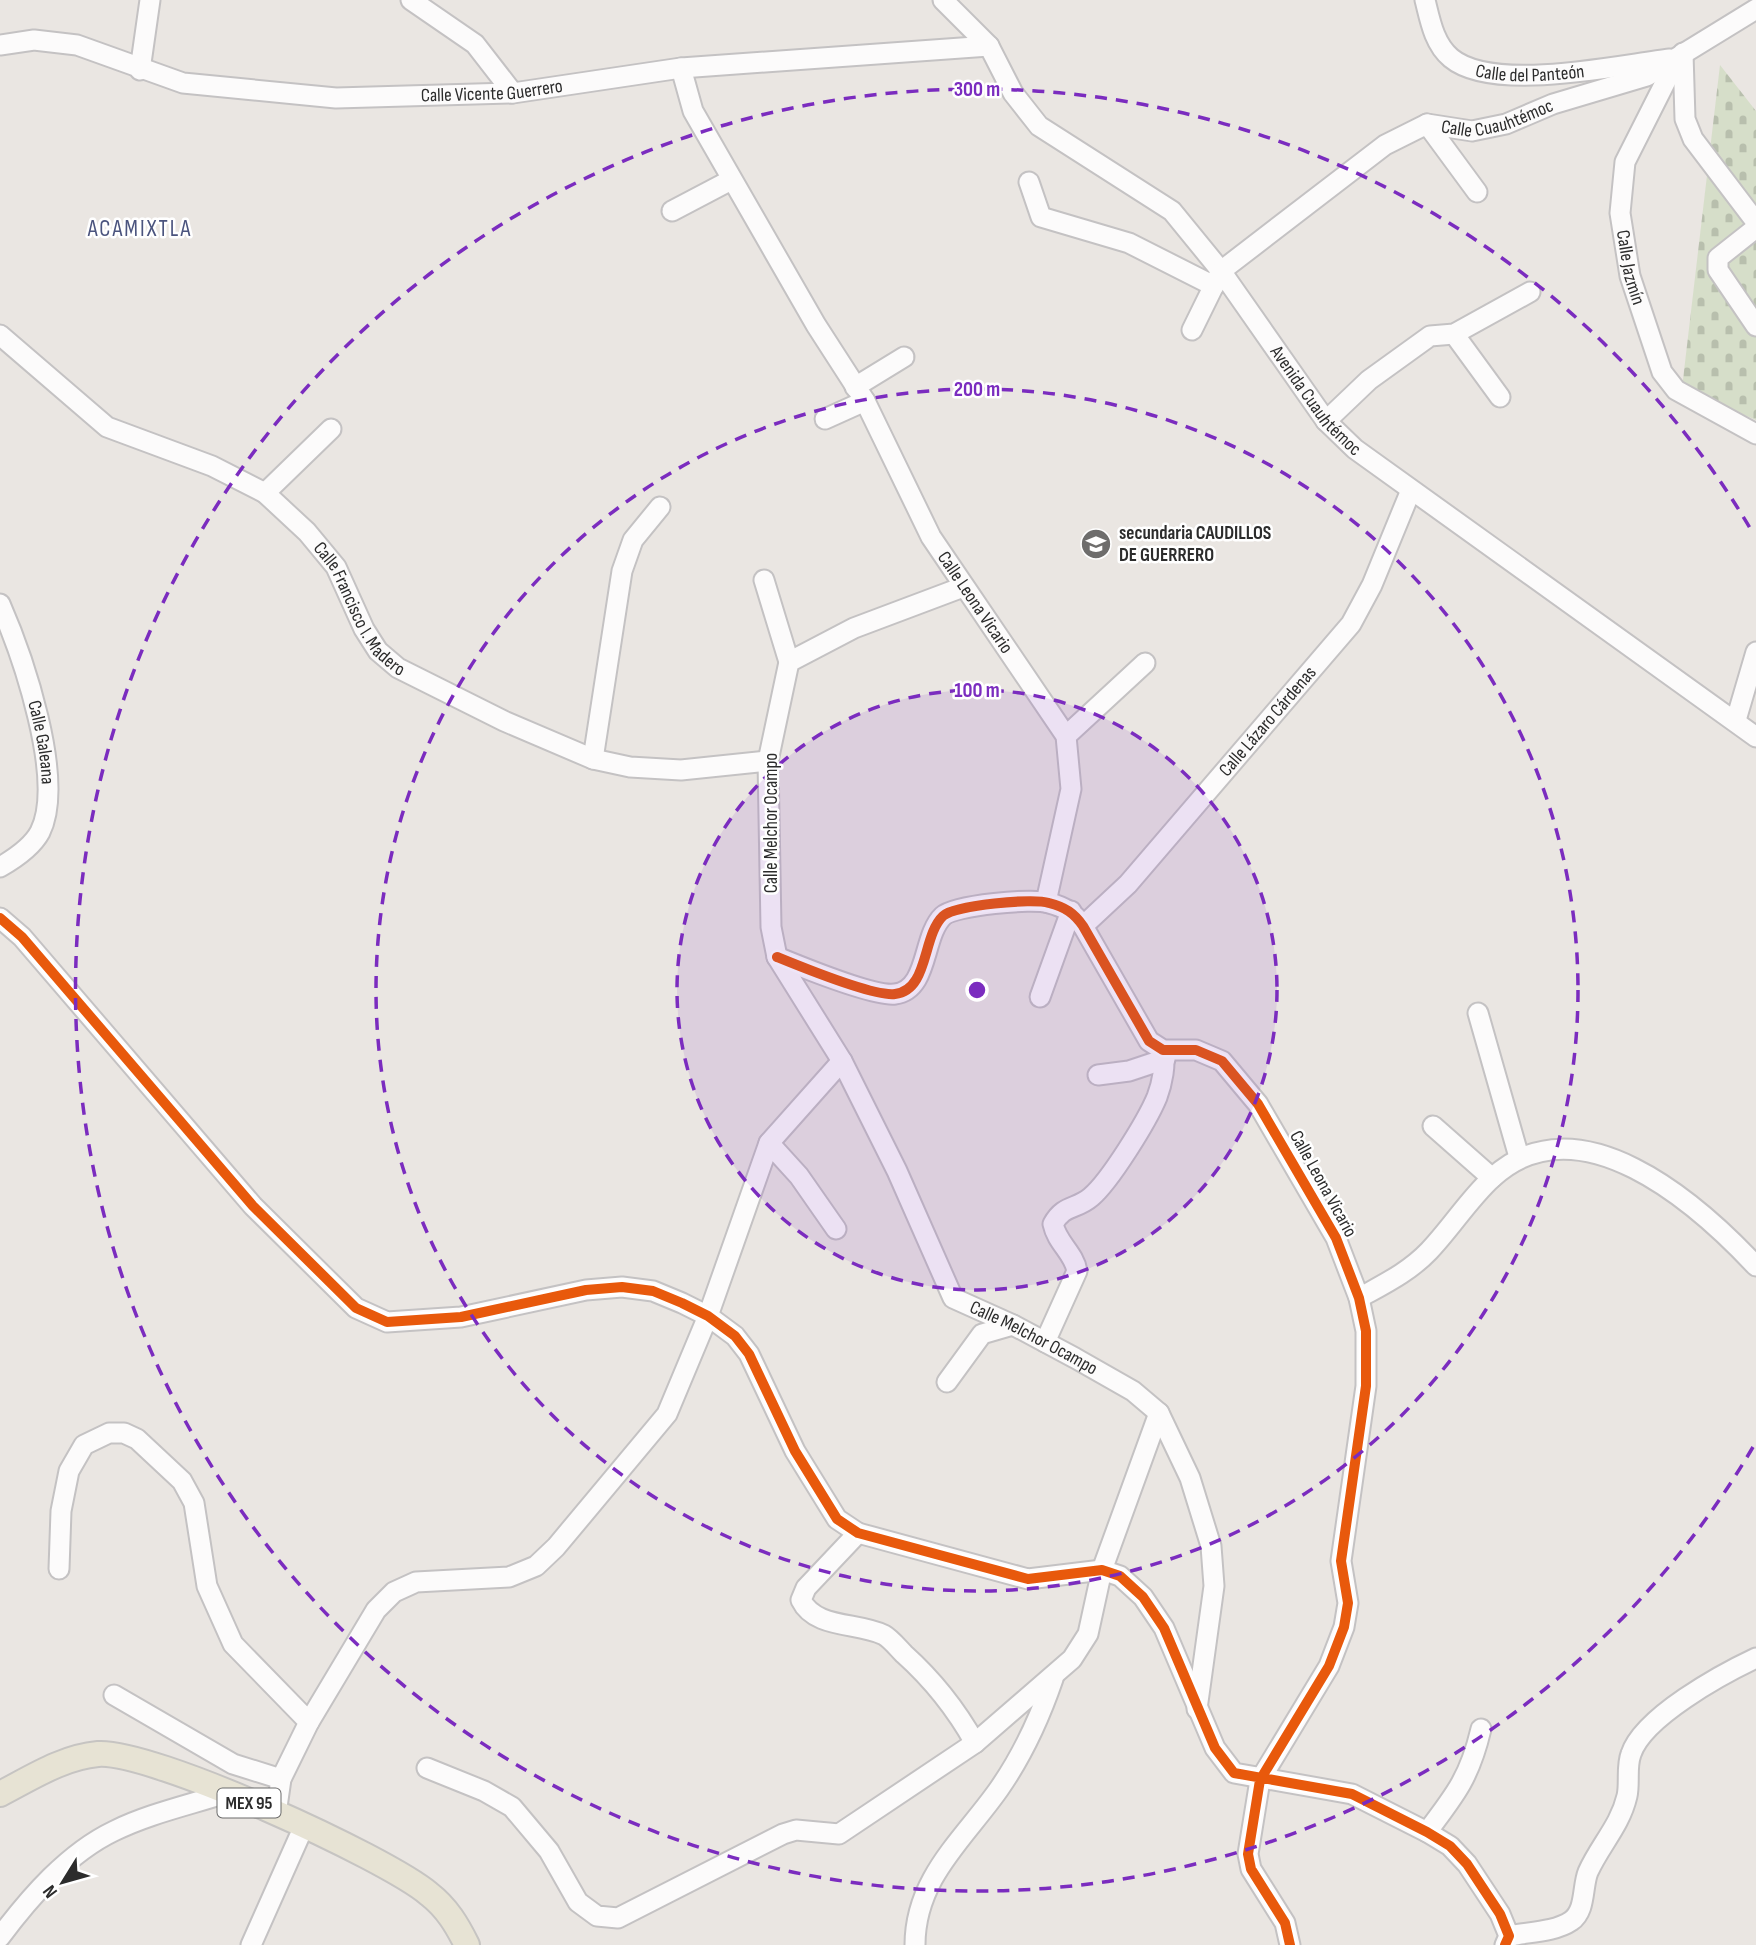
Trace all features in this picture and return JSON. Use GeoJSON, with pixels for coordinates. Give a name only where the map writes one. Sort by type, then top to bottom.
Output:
{"type":"FeatureCollection","features":[{"type":"Feature","properties":{"kind":"main road","name":"MEX 95"},"geometry":{"type":"LineString","coordinates":[[0,1794],[62,1762],[99,1754],[134,1759],[276,1814],[392,1869],[430,1894],[454,1920],[467,1945]]}},
{"type":"Feature","properties":{"kind":"street"},"geometry":{"type":"LineString","coordinates":[[140,70],[150,0]]}},
{"type":"Feature","properties":{"kind":"street"},"geometry":{"type":"LineString","coordinates":[[411,0],[475,44],[513,93]]}},
{"type":"Feature","properties":{"kind":"street","name":"Avenida Cuauhtémoc"},"geometry":{"type":"LineString","coordinates":[[943,0],[989,46],[1013,93],[1040,126],[1172,211],[1217,279],[1326,421],[1355,449],[1736,720],[1756,737]]}},
{"type":"Feature","properties":{"kind":"street","name":"Calle del Panteón"},"geometry":{"type":"LineString","coordinates":[[1424,0],[1435,36],[1451,58],[1475,71],[1517,77],[1680,56]]}},
{"type":"Feature","properties":{"kind":"street","name":"Calle Cuauhtémoc"},"geometry":{"type":"LineString","coordinates":[[1217,279],[1385,145],[1427,124],[1472,131],[1506,124],[1553,104],[1647,76],[1756,9]]}},
{"type":"Feature","properties":{"kind":"street","name":"Calle Vicente Guerrero"},"geometry":{"type":"LineString","coordinates":[[0,45],[34,40],[77,45],[140,70],[183,83],[337,98],[513,93],[681,68],[989,46]]}},
{"type":"Feature","properties":{"kind":"street"},"geometry":{"type":"LineString","coordinates":[[1680,56],[1685,119],[1693,139],[1756,222]]}},
{"type":"Feature","properties":{"kind":"street","name":"Calle Jazmín"},"geometry":{"type":"LineString","coordinates":[[1680,56],[1625,163],[1620,213],[1630,276],[1662,372],[1676,390],[1756,434]]}},
{"type":"Feature","properties":{"kind":"street","name":"Calle Leona Vicario"},"geometry":{"type":"LineString","coordinates":[[681,68],[693,111],[731,180],[860,394],[930,537],[1066,736]]}},
{"type":"Feature","properties":{"kind":"street"},"geometry":{"type":"LineString","coordinates":[[1427,124],[1477,191]]}},
{"type":"Feature","properties":{"kind":"street"},"geometry":{"type":"LineString","coordinates":[[672,211],[731,180]]}},
{"type":"Feature","properties":{"kind":"street"},"geometry":{"type":"LineString","coordinates":[[1029,182],[1041,216],[1129,243],[1217,279],[1192,330]]}},
{"type":"Feature","properties":{"kind":"street"},"geometry":{"type":"LineString","coordinates":[[1756,228],[1718,258],[1718,271],[1756,326]]}},
{"type":"Feature","properties":{"kind":"street"},"geometry":{"type":"LineString","coordinates":[[1326,421],[1368,380],[1430,336],[1454,334],[1530,292]]}},
{"type":"Feature","properties":{"kind":"street"},"geometry":{"type":"LineString","coordinates":[[1454,334],[1500,397]]}},
{"type":"Feature","properties":{"kind":"street","name":"Calle Francisco I. Madero"},"geometry":{"type":"LineString","coordinates":[[0,335],[107,427],[212,466],[265,493],[307,532],[336,567],[364,629],[378,651],[398,668],[504,721],[593,759],[630,767],[681,770],[768,761]]}},
{"type":"Feature","properties":{"kind":"street"},"geometry":{"type":"LineString","coordinates":[[825,419],[904,357]]}},
{"type":"Feature","properties":{"kind":"street"},"geometry":{"type":"LineString","coordinates":[[265,493],[331,429]]}},
{"type":"Feature","properties":{"kind":"street","name":"Calle Lázaro Cárdenas"},"geometry":{"type":"LineString","coordinates":[[1077,918],[1128,884],[1352,624],[1372,585],[1411,489]]}},
{"type":"Feature","properties":{"kind":"street"},"geometry":{"type":"LineString","coordinates":[[593,759],[622,571],[633,540],[660,508]]}},
{"type":"Feature","properties":{"kind":"street"},"geometry":{"type":"LineString","coordinates":[[764,580],[789,662],[855,628],[963,587]]}},
{"type":"Feature","properties":{"kind":"street","name":"Calle Galeana"},"geometry":{"type":"LineString","coordinates":[[0,604],[25,668],[41,730],[47,779],[40,832],[22,852],[0,867]]}},
{"type":"Feature","properties":{"kind":"street"},"geometry":{"type":"LineString","coordinates":[[1736,720],[1756,652]]}},
{"type":"Feature","properties":{"kind":"street","name":"Calle Melchor Ocampo"},"geometry":{"type":"LineString","coordinates":[[789,662],[768,761],[771,927],[777,957],[842,1061],[897,1171],[953,1298],[1013,1325],[1133,1391],[1159,1413],[1189,1478],[1211,1546],[1214,1586],[1197,1710]]}},
{"type":"Feature","properties":{"kind":"street"},"geometry":{"type":"LineString","coordinates":[[1046,902],[1070,789],[1066,736],[1145,663]]}},
{"type":"Feature","properties":{"kind":"street"},"geometry":{"type":"LineString","coordinates":[[777,957],[834,980],[894,995],[909,988],[919,974],[931,932],[945,914],[965,908],[1046,902],[1077,918],[1149,1041],[1164,1054]]}},
{"type":"Feature","properties":{"kind":"street"},"geometry":{"type":"LineString","coordinates":[[1040,997],[1077,918]]}},
{"type":"Feature","properties":{"kind":"street"},"geometry":{"type":"LineString","coordinates":[[1,919],[22,937],[253,1206],[356,1308],[387,1322],[461,1317],[586,1290],[622,1287],[653,1291],[708,1316],[735,1336],[750,1354],[795,1451],[837,1518],[858,1532],[1028,1579],[1102,1570],[1120,1576],[1143,1597],[1164,1628],[1215,1748],[1234,1773],[1260,1780],[1308,1784],[1352,1794],[1450,1846],[1467,1864],[1500,1914],[1507,1940],[1574,1920],[1582,1905],[1588,1873],[1613,1834],[1627,1796],[1631,1753],[1649,1728],[1687,1697],[1719,1676],[1756,1658]]}},
{"type":"Feature","properties":{"kind":"street"},"geometry":{"type":"LineString","coordinates":[[1478,1013],[1519,1157]]}},
{"type":"Feature","properties":{"kind":"street","name":"Calle Leona Vicario"},"geometry":{"type":"LineString","coordinates":[[1164,1054],[1196,1051],[1223,1061],[1258,1104],[1336,1238],[1359,1298],[1366,1331],[1366,1386],[1341,1561],[1348,1602],[1344,1627],[1329,1666],[1260,1780]]}},
{"type":"Feature","properties":{"kind":"street"},"geometry":{"type":"LineString","coordinates":[[1098,1075],[1129,1071],[1164,1054]]}},
{"type":"Feature","properties":{"kind":"street"},"geometry":{"type":"LineString","coordinates":[[1045,1342],[1077,1271],[1075,1261],[1056,1239],[1053,1224],[1060,1212],[1094,1194],[1120,1158],[1157,1097],[1164,1054]]}},
{"type":"Feature","properties":{"kind":"street"},"geometry":{"type":"LineString","coordinates":[[276,1814],[281,1779],[309,1722],[376,1610],[394,1592],[416,1582],[509,1577],[536,1566],[556,1547],[667,1414],[708,1316],[769,1143],[842,1061]]}},
{"type":"Feature","properties":{"kind":"street"},"geometry":{"type":"LineString","coordinates":[[1433,1126],[1492,1178]]}},
{"type":"Feature","properties":{"kind":"street"},"geometry":{"type":"LineString","coordinates":[[769,1143],[799,1176],[836,1229]]}},
{"type":"Feature","properties":{"kind":"street"},"geometry":{"type":"LineString","coordinates":[[1359,1298],[1405,1272],[1429,1252],[1492,1178],[1519,1157],[1558,1150],[1590,1153],[1632,1165],[1672,1190],[1717,1225],[1756,1266]]}},
{"type":"Feature","properties":{"kind":"street"},"geometry":{"type":"LineString","coordinates":[[947,1382],[982,1334],[1013,1325]]}},
{"type":"Feature","properties":{"kind":"street"},"geometry":{"type":"LineString","coordinates":[[428,1768],[484,1791],[512,1807],[549,1851],[578,1902],[597,1916],[618,1917],[783,1834],[796,1830],[839,1835],[975,1743],[1073,1659],[1088,1634],[1102,1570],[1159,1413]]}},
{"type":"Feature","properties":{"kind":"street"},"geometry":{"type":"LineString","coordinates":[[59,1569],[61,1511],[66,1484],[69,1471],[84,1445],[109,1433],[124,1433],[137,1439],[182,1481],[194,1503],[207,1586],[233,1644],[309,1722]]}},
{"type":"Feature","properties":{"kind":"street"},"geometry":{"type":"LineString","coordinates":[[858,1532],[806,1588],[801,1600],[805,1609],[820,1617],[884,1635],[955,1708],[975,1743]]}},
{"type":"Feature","properties":{"kind":"street"},"geometry":{"type":"LineString","coordinates":[[915,1945],[921,1905],[932,1876],[946,1854],[999,1788],[1039,1717],[1054,1678]]}},
{"type":"Feature","properties":{"kind":"street"},"geometry":{"type":"LineString","coordinates":[[114,1695],[233,1764],[281,1779]]}},
{"type":"Feature","properties":{"kind":"street"},"geometry":{"type":"LineString","coordinates":[[1427,1832],[1465,1782],[1474,1761],[1481,1729]]}},
{"type":"Feature","properties":{"kind":"street"},"geometry":{"type":"LineString","coordinates":[[1260,1780],[1251,1869],[1285,1923],[1290,1945]]}},
{"type":"Feature","properties":{"kind":"street"},"geometry":{"type":"LineString","coordinates":[[0,1937],[53,1875],[85,1849],[114,1831],[226,1793]]}},
{"type":"Feature","properties":{"kind":"street"},"geometry":{"type":"LineString","coordinates":[[251,1945],[304,1826]]}},
{"type":"Feature","properties":{"kind":"green space"},"geometry":{"type":"Polygon","coordinates":[[[1720,65],[1756,111],[1756,420],[1682,388],[1720,65]]]}},
{"type":"Feature","properties":{"kind":"cycle path"},"geometry":{"type":"LineString","coordinates":[[777,957],[854,986],[895,994],[914,983],[936,925],[950,912],[995,903],[1027,901],[1049,903],[1064,909],[1073,914],[1083,926],[1149,1041],[1163,1050],[1196,1050],[1222,1061],[1258,1104],[1336,1238],[1359,1298],[1366,1331],[1366,1386],[1341,1561],[1348,1603],[1344,1627],[1329,1666],[1260,1780],[1248,1854],[1251,1869],[1285,1923],[1290,1945]]}},
{"type":"Feature","properties":{"kind":"cycle path"},"geometry":{"type":"LineString","coordinates":[[0,918],[22,937],[253,1206],[356,1308],[387,1322],[461,1317],[586,1290],[622,1287],[653,1291],[708,1316],[735,1336],[749,1354],[795,1451],[837,1519],[858,1533],[1028,1579],[1102,1570],[1120,1576],[1143,1597],[1164,1628],[1215,1748],[1234,1773],[1352,1794],[1450,1846],[1467,1864],[1500,1914],[1509,1936],[1505,1945]]}},
{"type":"Feature","properties":{"kind":"place","name":"secundaria CAUDILLOS DE GUERRERO"},"geometry":{"type":"Point","coordinates":[1096,544]}},
{"type":"Feature","properties":{"kind":"district","name":"ACAMIXTLA"},"geometry":{"type":"Point","coordinates":[140,229]}}]}
